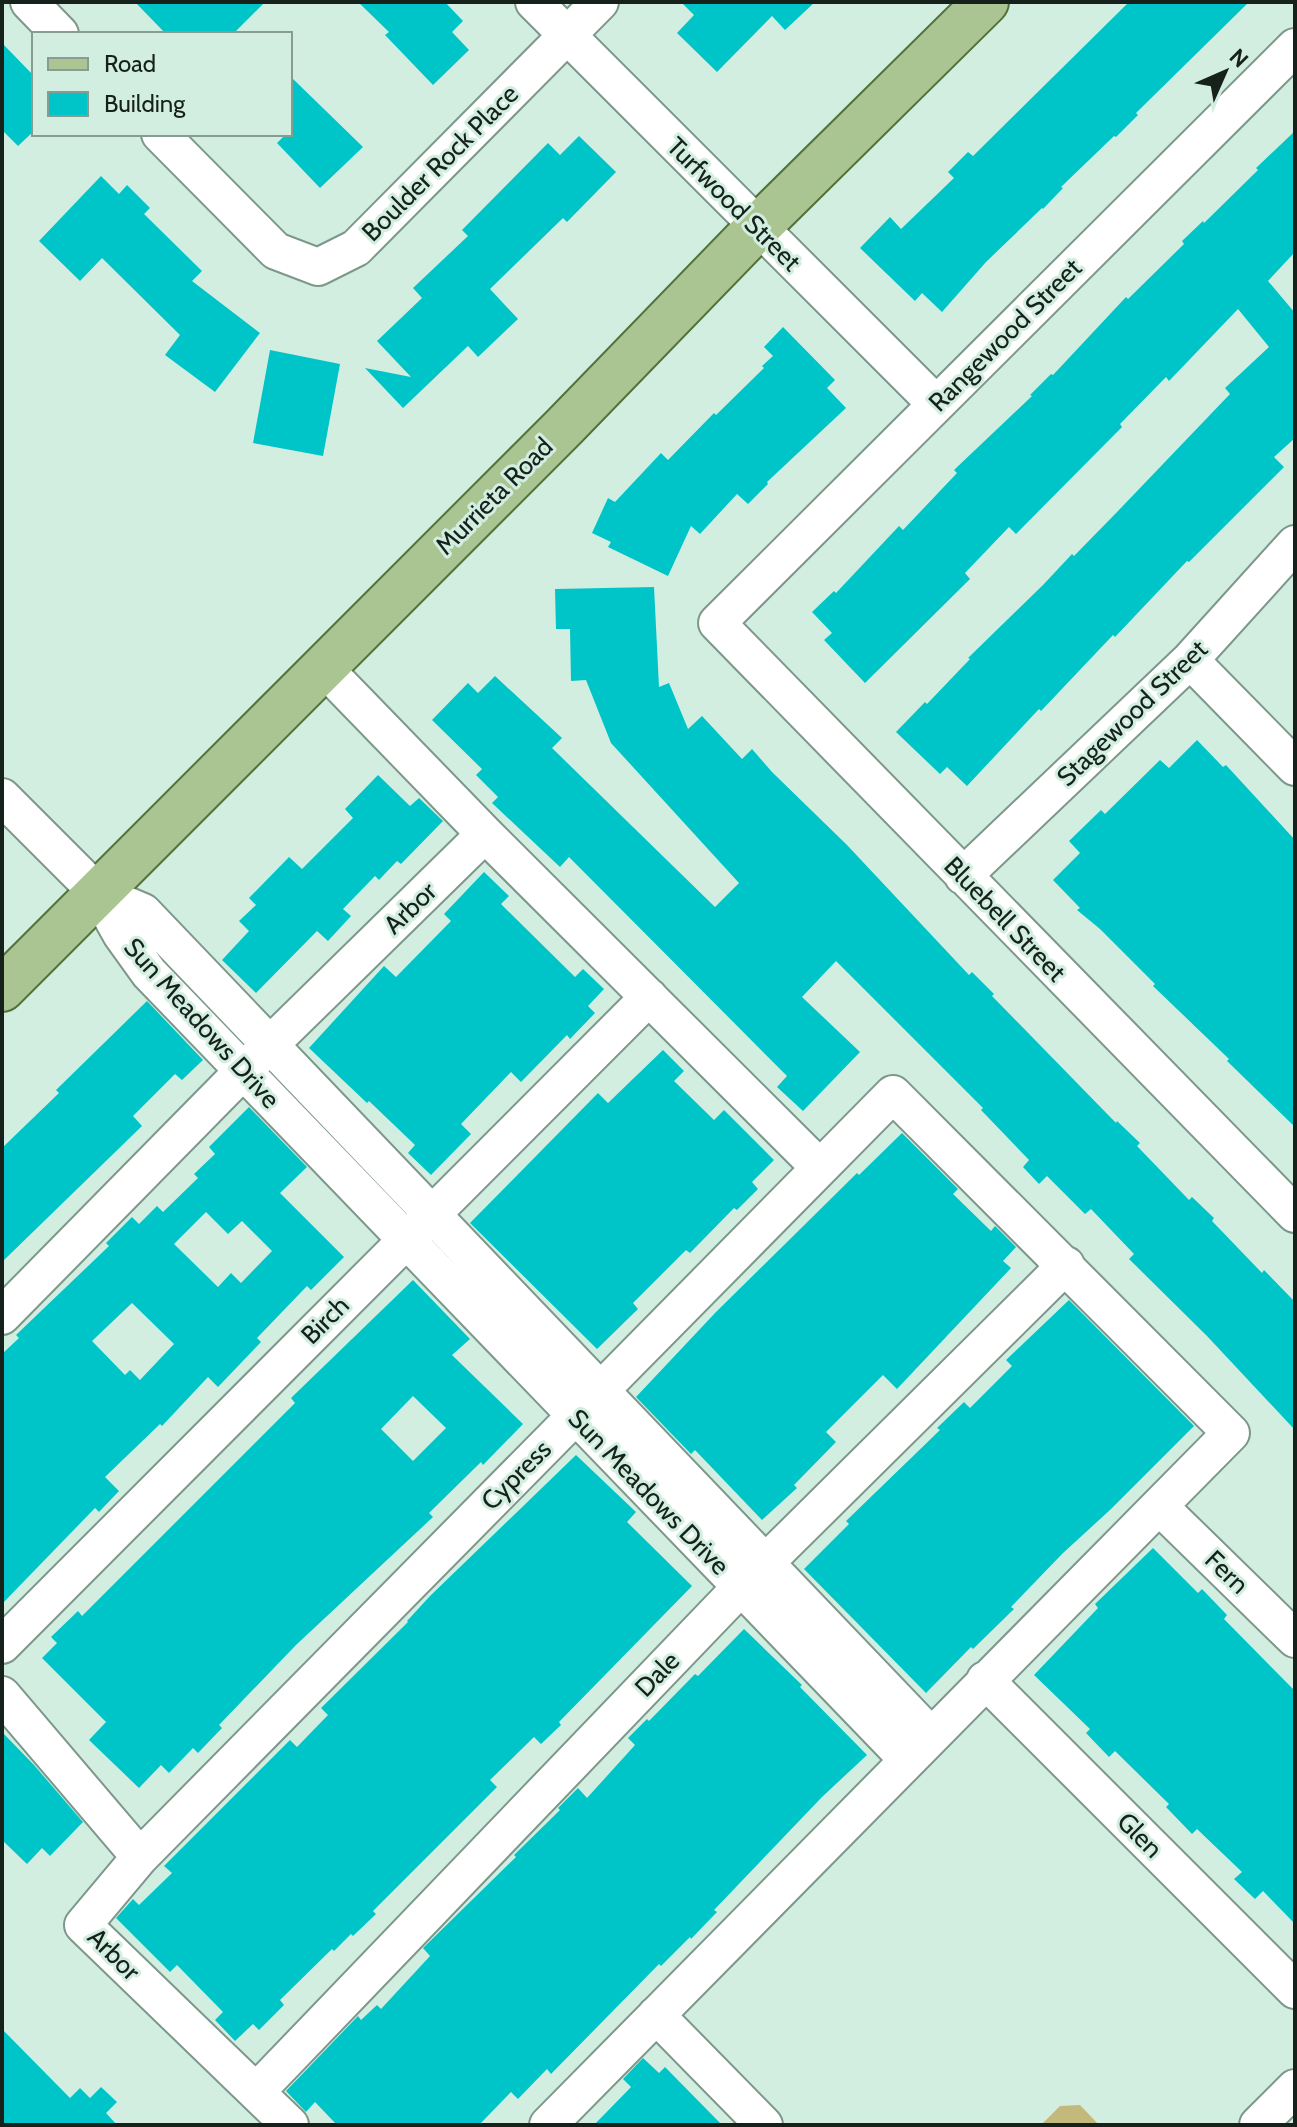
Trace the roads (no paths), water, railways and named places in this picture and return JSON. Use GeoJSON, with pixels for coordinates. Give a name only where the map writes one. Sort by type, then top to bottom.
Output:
{"type":"FeatureCollection","features":[{"type":"Feature","properties":{"kind":"main road","name":"Murrieta Road"},"geometry":{"type":"LineString","coordinates":[[2,989],[564,427],[758,227],[986,2]]}},
{"type":"Feature","properties":{"kind":"street"},"geometry":{"type":"LineString","coordinates":[[29,2],[58,32]]}},
{"type":"Feature","properties":{"kind":"street","name":"Turfwood Street"},"geometry":{"type":"LineString","coordinates":[[534,2],[936,404]]}},
{"type":"Feature","properties":{"kind":"street","name":"Boulder Rock Place"},"geometry":{"type":"LineString","coordinates":[[162,136],[276,251],[318,267],[356,248],[600,2]]}},
{"type":"Feature","properties":{"kind":"street","name":"Rangewood Street"},"geometry":{"type":"LineString","coordinates":[[717,623],[1295,47]]}},
{"type":"Feature","properties":{"kind":"street","name":"Stagewood Street"},"geometry":{"type":"LineString","coordinates":[[963,876],[1190,660],[1295,544]]}},
{"type":"Feature","properties":{"kind":"street","name":"Bluebell Street"},"geometry":{"type":"LineString","coordinates":[[717,623],[1295,1214]]}},
{"type":"Feature","properties":{"kind":"street"},"geometry":{"type":"LineString","coordinates":[[1190,660],[1295,767]]}},
{"type":"Feature","properties":{"kind":"street"},"geometry":{"type":"LineString","coordinates":[[323,667],[485,834],[819,1167]]}},
{"type":"Feature","properties":{"kind":"street"},"geometry":{"type":"LineString","coordinates":[[2,797],[98,893]]}},
{"type":"Feature","properties":{"kind":"street","name":"Arbor"},"geometry":{"type":"LineString","coordinates":[[2,1316],[243,1071],[485,834]]}},
{"type":"Feature","properties":{"kind":"street","name":"Sun Meadows Drive"},"geometry":{"type":"LineString","coordinates":[[98,893],[143,912],[600,1390],[753,1575],[919,1748]]}},
{"type":"Feature","properties":{"kind":"street","name":"Sun Meadows Drive"},"geometry":{"type":"LineString","coordinates":[[98,893],[121,934],[149,973],[405,1240],[575,1416],[753,1575]]}},
{"type":"Feature","properties":{"kind":"street","name":"Birch"},"geometry":{"type":"LineString","coordinates":[[2,1645],[649,997]]}},
{"type":"Feature","properties":{"kind":"street","name":"Cypress"},"geometry":{"type":"LineString","coordinates":[[140,1857],[893,1094],[1066,1265]]}},
{"type":"Feature","properties":{"kind":"street"},"geometry":{"type":"LineString","coordinates":[[548,2125],[1231,1433],[1066,1265]]}},
{"type":"Feature","properties":{"kind":"street","name":"Dale"},"geometry":{"type":"LineString","coordinates":[[256,2092],[753,1575],[1066,1265]]}},
{"type":"Feature","properties":{"kind":"street","name":"Fern"},"geometry":{"type":"LineString","coordinates":[[1159,1506],[1295,1639]]}},
{"type":"Feature","properties":{"kind":"street","name":"Glen"},"geometry":{"type":"LineString","coordinates":[[985,1680],[1295,1990]]}},
{"type":"Feature","properties":{"kind":"street"},"geometry":{"type":"LineString","coordinates":[[2,1695],[140,1857]]}},
{"type":"Feature","properties":{"kind":"street","name":"Arbor"},"geometry":{"type":"LineString","coordinates":[[140,1857],[83,1925],[290,2125]]}},
{"type":"Feature","properties":{"kind":"street"},"geometry":{"type":"LineString","coordinates":[[656,2015],[764,2125]]}},
{"type":"Feature","properties":{"kind":"street"},"geometry":{"type":"LineString","coordinates":[[1258,2125],[1295,2088]]}}]}
